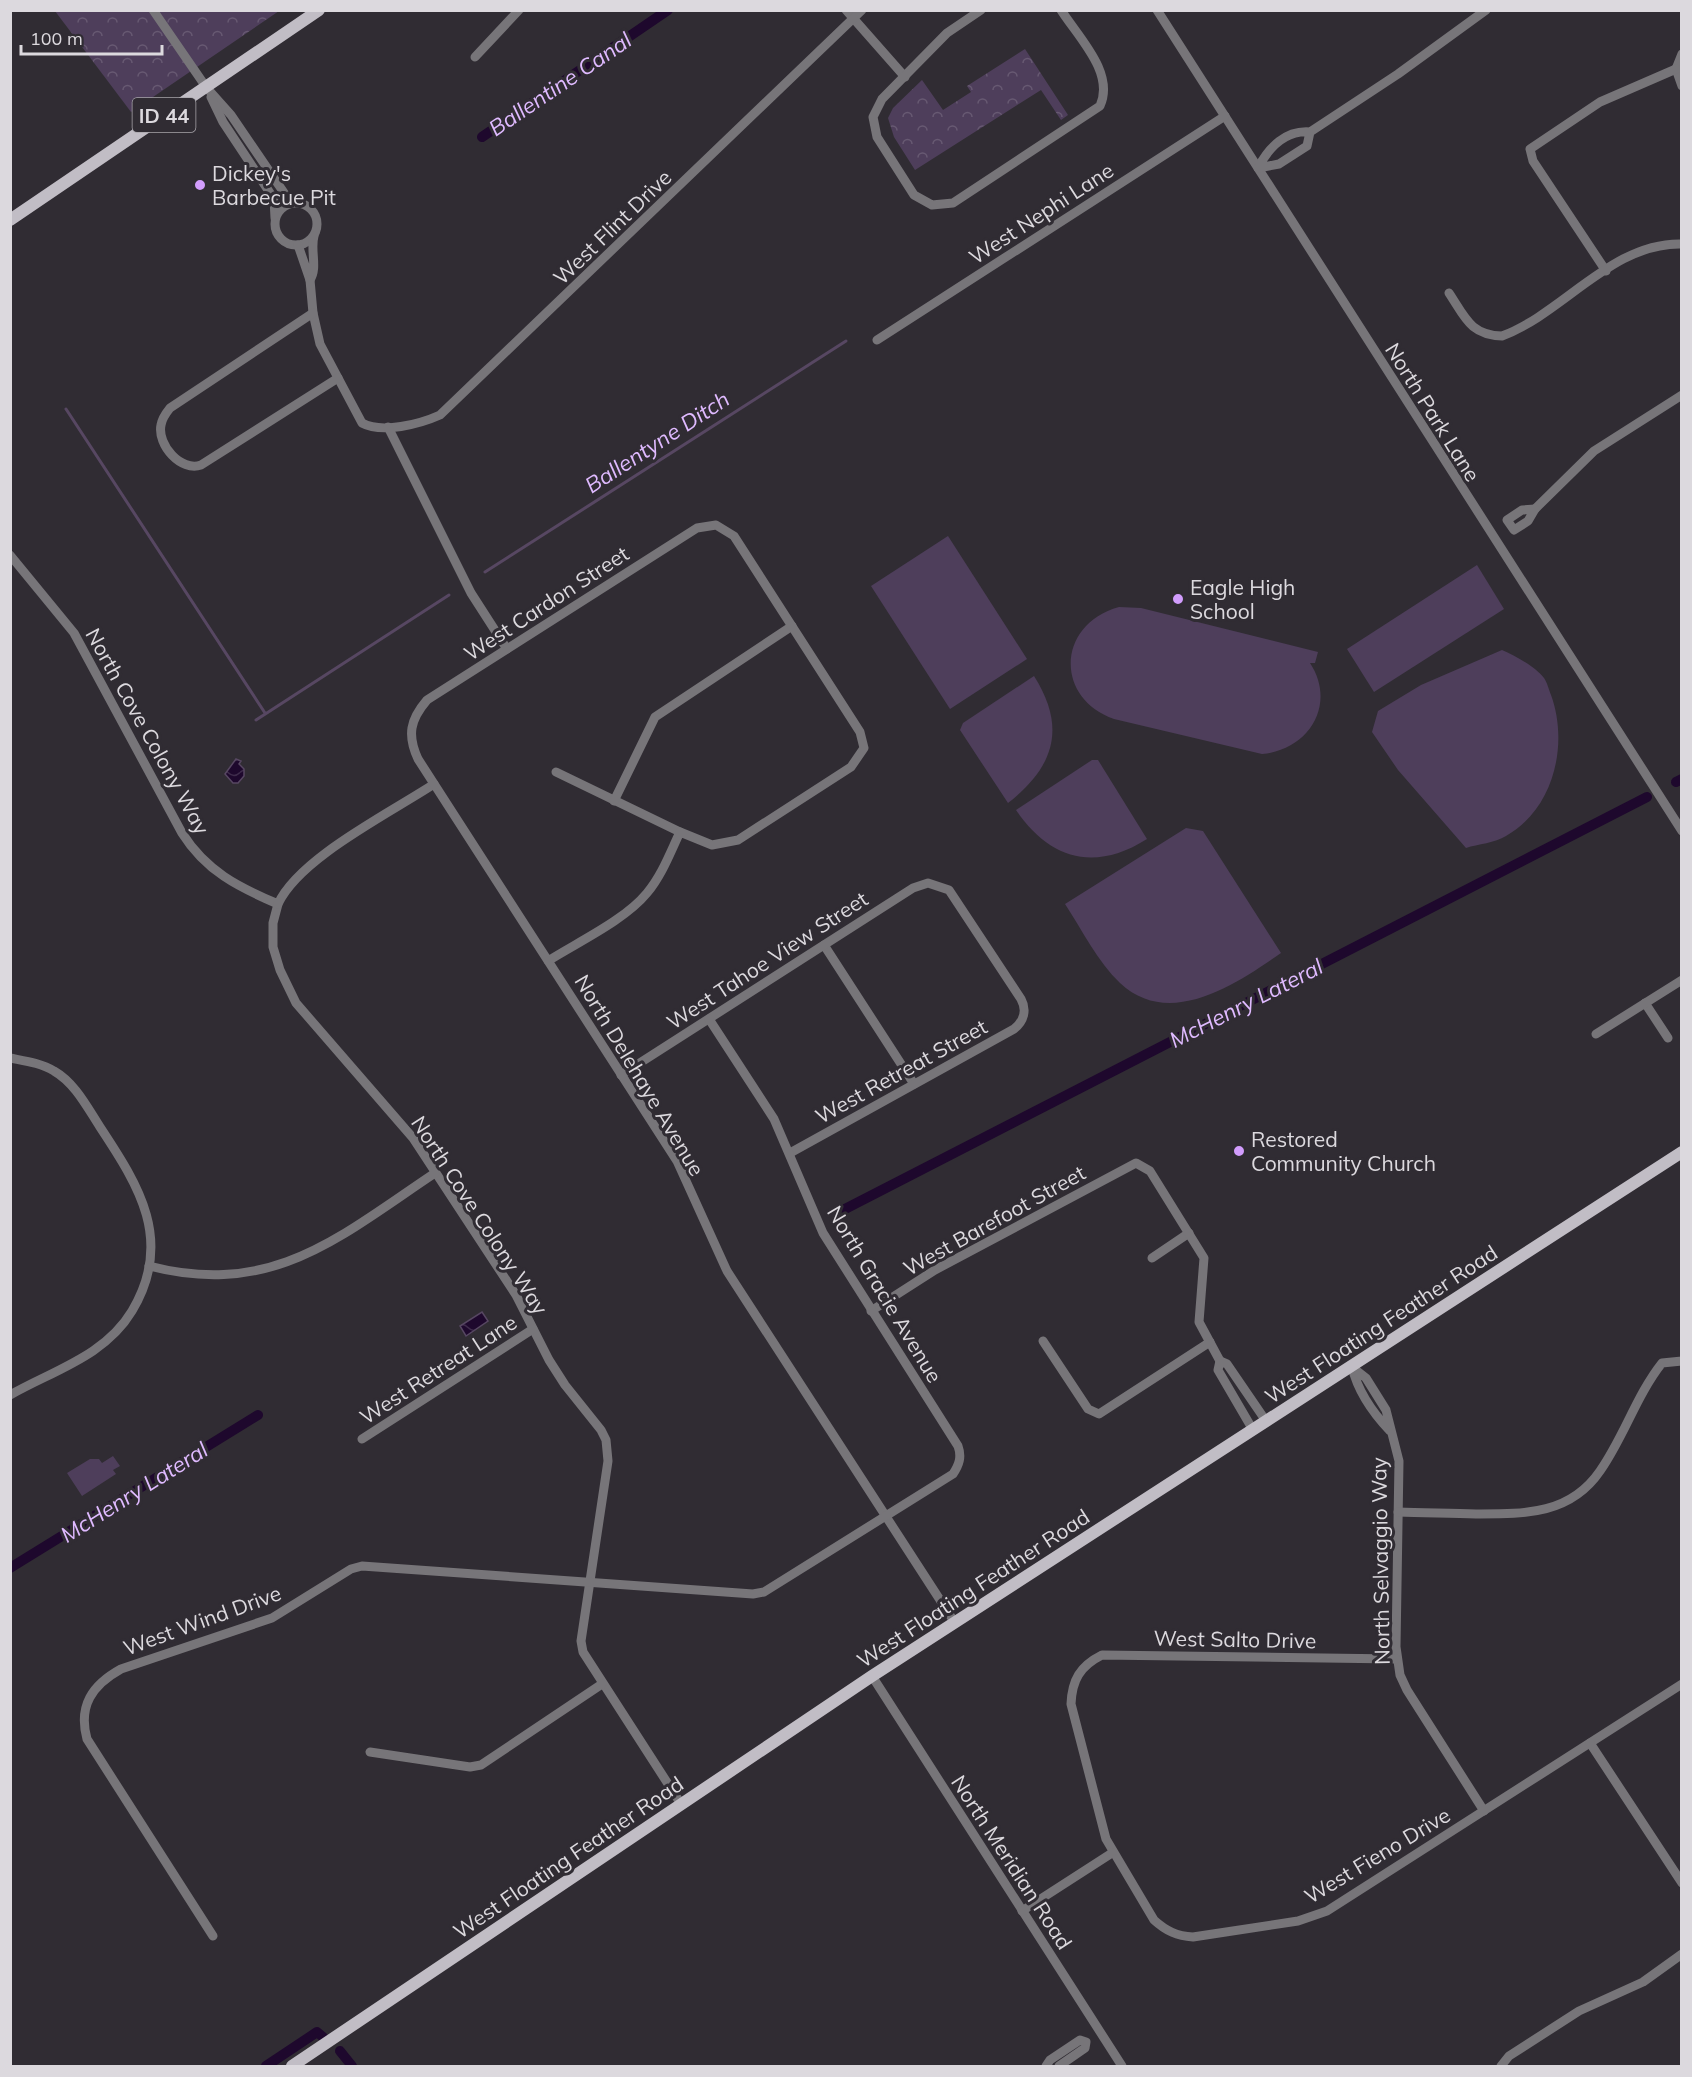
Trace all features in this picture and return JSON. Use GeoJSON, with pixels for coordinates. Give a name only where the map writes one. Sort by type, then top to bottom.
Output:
{"type":"FeatureCollection","features":[{"type":"Feature","properties":{"kind":"main road","name":"ID 44"},"geometry":{"type":"LineString","coordinates":[[10,220],[319,10]]}},
{"type":"Feature","properties":{"kind":"main road","name":"West Floating Feather Road"},"geometry":{"type":"LineString","coordinates":[[292,2067],[872,1676],[1682,1152]]}},
{"type":"Feature","properties":{"kind":"street"},"geometry":{"type":"LineString","coordinates":[[153,10],[206,87],[231,115],[291,203]]}},
{"type":"Feature","properties":{"kind":"street"},"geometry":{"type":"LineString","coordinates":[[475,57],[519,10]]}},
{"type":"Feature","properties":{"kind":"street"},"geometry":{"type":"LineString","coordinates":[[846,10],[852,20],[905,77]]}},
{"type":"Feature","properties":{"kind":"street","name":"West Flint Drive"},"geometry":{"type":"LineString","coordinates":[[338,378],[358,419],[366,426],[388,427],[432,419],[451,407],[862,10]]}},
{"type":"Feature","properties":{"kind":"street"},"geometry":{"type":"LineString","coordinates":[[981,10],[947,33],[882,99],[873,117],[877,137],[914,195],[932,206],[953,203],[1100,106],[1105,94],[1100,70],[1061,10]]}},
{"type":"Feature","properties":{"kind":"street","name":"North Park Lane"},"geometry":{"type":"LineString","coordinates":[[1157,10],[1491,537],[1682,831]]}},
{"type":"Feature","properties":{"kind":"street"},"geometry":{"type":"LineString","coordinates":[[1258,168],[1268,149],[1297,131],[1310,132],[1398,74],[1486,10]]}},
{"type":"Feature","properties":{"kind":"street"},"geometry":{"type":"LineString","coordinates":[[1657,79],[1680,85],[1676,69],[1682,54]]}},
{"type":"Feature","properties":{"kind":"street"},"geometry":{"type":"LineString","coordinates":[[1606,271],[1533,161],[1530,149],[1600,102],[1622,90],[1657,79],[1676,69]]}},
{"type":"Feature","properties":{"kind":"street"},"geometry":{"type":"LineString","coordinates":[[206,87],[223,122],[274,199],[274,226],[281,240],[298,245],[310,240],[315,234]]}},
{"type":"Feature","properties":{"kind":"street","name":"West Nephi Lane"},"geometry":{"type":"LineString","coordinates":[[877,340],[1224,116]]}},
{"type":"Feature","properties":{"kind":"street"},"geometry":{"type":"LineString","coordinates":[[1258,168],[1279,164],[1307,146],[1310,132]]}},
{"type":"Feature","properties":{"kind":"street"},"geometry":{"type":"LineString","coordinates":[[275,218],[284,206],[291,203],[305,204],[315,214],[317,227],[312,244],[314,274],[310,280]]}},
{"type":"Feature","properties":{"kind":"street"},"geometry":{"type":"LineString","coordinates":[[1449,293],[1472,328],[1491,336],[1510,333],[1644,248],[1662,244],[1682,244]]}},
{"type":"Feature","properties":{"kind":"street"},"geometry":{"type":"LineString","coordinates":[[298,245],[310,280],[313,314],[320,344],[338,378],[193,468],[184,466],[175,459],[162,438],[160,427],[162,418],[170,408],[313,314]]}},
{"type":"Feature","properties":{"kind":"street"},"geometry":{"type":"LineString","coordinates":[[1491,537],[1509,526],[1514,530],[1528,521],[1535,509],[1594,452],[1682,395]]}},
{"type":"Feature","properties":{"kind":"street"},"geometry":{"type":"LineString","coordinates":[[388,427],[471,593],[507,649]]}},
{"type":"Feature","properties":{"kind":"street","name":"West Cardon Street"},"geometry":{"type":"LineString","coordinates":[[410,729],[415,714],[427,700],[697,528],[716,525],[734,536],[792,626]]}},
{"type":"Feature","properties":{"kind":"street","name":"North Cove Colony Way"},"geometry":{"type":"LineString","coordinates":[[10,555],[74,633],[182,833],[196,854],[225,879],[278,904],[273,923],[273,947],[280,970],[296,1003],[405,1129],[516,1294],[533,1329],[566,1385],[601,1430],[609,1450],[581,1641],[588,1661],[602,1684],[681,1804]]}},
{"type":"Feature","properties":{"kind":"street"},"geometry":{"type":"LineString","coordinates":[[556,772],[614,801],[680,832],[712,845],[738,840],[851,767],[864,748],[860,732],[792,626],[655,717],[614,801]]}},
{"type":"Feature","properties":{"kind":"street","name":"North Delehaye Avenue"},"geometry":{"type":"LineString","coordinates":[[410,729],[411,743],[434,784],[676,1161],[727,1271],[955,1623]]}},
{"type":"Feature","properties":{"kind":"street"},"geometry":{"type":"LineString","coordinates":[[278,904],[292,880],[306,867],[434,784]]}},
{"type":"Feature","properties":{"kind":"street"},"geometry":{"type":"LineString","coordinates":[[548,961],[628,911],[645,895],[660,876],[680,832]]}},
{"type":"Feature","properties":{"kind":"street","name":"West Tahoe View Street"},"geometry":{"type":"LineString","coordinates":[[621,1075],[913,888],[924,884],[935,884],[949,890],[955,896],[1021,999],[1024,1014]]}},
{"type":"Feature","properties":{"kind":"street"},"geometry":{"type":"LineString","coordinates":[[824,945],[914,1084]]}},
{"type":"Feature","properties":{"kind":"street"},"geometry":{"type":"LineString","coordinates":[[1596,1034],[1682,980]]}},
{"type":"Feature","properties":{"kind":"street"},"geometry":{"type":"LineString","coordinates":[[1645,1003],[1668,1038]]}},
{"type":"Feature","properties":{"kind":"street","name":"West Retreat Street"},"geometry":{"type":"LineString","coordinates":[[790,1153],[1014,1029],[1024,1014]]}},
{"type":"Feature","properties":{"kind":"street","name":"North Gracie Avenue"},"geometry":{"type":"LineString","coordinates":[[709,1019],[774,1119],[823,1233],[958,1446],[960,1461]]}},
{"type":"Feature","properties":{"kind":"street"},"geometry":{"type":"LineString","coordinates":[[10,1058],[35,1063],[55,1071],[78,1094],[140,1191],[151,1233],[149,1266],[138,1301],[111,1338],[84,1358],[10,1395]]}},
{"type":"Feature","properties":{"kind":"street","name":"West Barefoot Street"},"geometry":{"type":"LineString","coordinates":[[871,1311],[935,1270],[1136,1163],[1150,1171],[1189,1233]]}},
{"type":"Feature","properties":{"kind":"street"},"geometry":{"type":"LineString","coordinates":[[149,1266],[201,1276],[227,1276],[266,1270],[336,1240],[435,1173]]}},
{"type":"Feature","properties":{"kind":"street"},"geometry":{"type":"LineString","coordinates":[[1152,1258],[1189,1233],[1204,1258],[1199,1322],[1220,1361],[1227,1364],[1266,1421]]}},
{"type":"Feature","properties":{"kind":"street","name":"West Retreat Lane"},"geometry":{"type":"LineString","coordinates":[[362,1439],[533,1329]]}},
{"type":"Feature","properties":{"kind":"street"},"geometry":{"type":"LineString","coordinates":[[1043,1341],[1088,1409],[1099,1414],[1210,1342]]}},
{"type":"Feature","properties":{"kind":"street"},"geometry":{"type":"LineString","coordinates":[[1220,1361],[1218,1370],[1253,1430]]}},
{"type":"Feature","properties":{"kind":"street"},"geometry":{"type":"LineString","coordinates":[[1398,1512],[1524,1514],[1547,1511],[1566,1503],[1585,1489],[1600,1471],[1651,1377],[1662,1363],[1682,1361]]}},
{"type":"Feature","properties":{"kind":"street","name":"North Selvaggio Way"},"geometry":{"type":"LineString","coordinates":[[1352,1367],[1366,1378],[1386,1410],[1399,1461],[1396,1659],[1407,1690],[1484,1811]]}},
{"type":"Feature","properties":{"kind":"street","name":"West Wind Drive"},"geometry":{"type":"LineString","coordinates":[[213,1936],[92,1748],[84,1728],[86,1707],[95,1687],[121,1669],[272,1618],[351,1569],[362,1566],[753,1594],[764,1592],[953,1474],[960,1461]]}},
{"type":"Feature","properties":{"kind":"street","name":"West Salto Drive"},"geometry":{"type":"LineString","coordinates":[[1112,1853],[1102,1827],[1071,1704],[1072,1688],[1079,1671],[1089,1662],[1102,1655],[1396,1659]]}},
{"type":"Feature","properties":{"kind":"street","name":"North Meridian Road"},"geometry":{"type":"LineString","coordinates":[[872,1676],[1122,2067]]}},
{"type":"Feature","properties":{"kind":"street"},"geometry":{"type":"LineString","coordinates":[[370,1752],[470,1767],[481,1765],[602,1684]]}},
{"type":"Feature","properties":{"kind":"street","name":"West Fieno Drive"},"geometry":{"type":"LineString","coordinates":[[1112,1853],[1154,1920],[1163,1929],[1181,1936],[1193,1937],[1316,1916],[1336,1906],[1682,1684]]}},
{"type":"Feature","properties":{"kind":"street"},"geometry":{"type":"LineString","coordinates":[[1590,1743],[1682,1883]]}},
{"type":"Feature","properties":{"kind":"street"},"geometry":{"type":"LineString","coordinates":[[1022,1911],[1112,1853]]}},
{"type":"Feature","properties":{"kind":"street"},"geometry":{"type":"LineString","coordinates":[[1501,2067],[1509,2056],[1578,2012],[1643,1982],[1682,1954]]}},
{"type":"Feature","properties":{"kind":"street"},"geometry":{"type":"LineString","coordinates":[[1086,2042],[1101,2032]]}},
{"type":"Feature","properties":{"kind":"street"},"geometry":{"type":"LineString","coordinates":[[1046,2067],[1050,2060],[1080,2040],[1086,2042]]}},
{"type":"Feature","properties":{"kind":"street"},"geometry":{"type":"LineString","coordinates":[[1059,2067],[1086,2049],[1086,2042]]}},
{"type":"Feature","properties":{"kind":"green space"},"geometry":{"type":"Polygon","coordinates":[[[55,11],[279,11],[131,112],[55,11]]]}},
{"type":"Feature","properties":{"kind":"green space"},"geometry":{"type":"Polygon","coordinates":[[[1025,49],[1068,115],[1061,120],[1041,90],[915,170],[894,137],[888,118],[893,108],[922,80],[943,110],[971,92],[967,86],[1025,49]]]}},
{"type":"Feature","properties":{"kind":"green space"},"geometry":{"type":"Polygon","coordinates":[[[948,536],[1027,659],[950,709],[871,586],[948,536]]]}},
{"type":"Feature","properties":{"kind":"green space"},"geometry":{"type":"Polygon","coordinates":[[[1477,565],[1504,609],[1374,692],[1347,649],[1477,565]]]}},
{"type":"Feature","properties":{"kind":"green space"},"geometry":{"type":"Polygon","coordinates":[[[1119,607],[1141,608],[1318,652],[1315,663],[1310,663],[1318,679],[1320,694],[1319,709],[1314,722],[1293,744],[1279,751],[1262,754],[1114,719],[1094,709],[1081,695],[1073,679],[1071,661],[1074,644],[1084,629],[1099,616],[1119,607]]]}},
{"type":"Feature","properties":{"kind":"green space"},"geometry":{"type":"Polygon","coordinates":[[[1502,650],[1530,665],[1545,680],[1556,714],[1557,754],[1546,792],[1536,809],[1522,824],[1502,838],[1466,848],[1398,770],[1372,732],[1378,711],[1421,685],[1502,650]]]}},
{"type":"Feature","properties":{"kind":"green space"},"geometry":{"type":"Polygon","coordinates":[[[1034,676],[1050,713],[1051,746],[1036,775],[1008,803],[960,730],[963,723],[1034,676]]]}},
{"type":"Feature","properties":{"kind":"green space"},"geometry":{"type":"Polygon","coordinates":[[[1092,760],[1098,760],[1147,839],[1128,849],[1092,858],[1075,856],[1059,850],[1029,827],[1016,810],[1092,760]]]}},
{"type":"Feature","properties":{"kind":"green space"},"geometry":{"type":"Polygon","coordinates":[[[1186,828],[1203,831],[1281,953],[1245,977],[1203,997],[1182,1002],[1160,1002],[1140,996],[1112,975],[1097,956],[1065,904],[1186,828]]]}},
{"type":"Feature","properties":{"kind":"green space"},"geometry":{"type":"Polygon","coordinates":[[[113,1456],[120,1466],[113,1470],[116,1474],[82,1496],[67,1473],[90,1459],[99,1459],[102,1463],[113,1456]]]}},
{"type":"Feature","properties":{"kind":"water"},"geometry":{"type":"Polygon","coordinates":[[[236,759],[241,761],[239,764],[244,769],[244,776],[238,783],[233,783],[225,774],[236,759]]]}},
{"type":"Feature","properties":{"kind":"water"},"geometry":{"type":"Polygon","coordinates":[[[482,1312],[488,1321],[466,1336],[460,1326],[482,1312]]]}},
{"type":"Feature","properties":{"kind":"waterway","name":"Ballentine Canal"},"geometry":{"type":"LineString","coordinates":[[482,137],[668,10]]}},
{"type":"Feature","properties":{"kind":"waterway","name":"Ballentyne Ditch"},"geometry":{"type":"LineString","coordinates":[[485,572],[846,341]]}},
{"type":"Feature","properties":{"kind":"waterway"},"geometry":{"type":"LineString","coordinates":[[66,409],[265,713]]}},
{"type":"Feature","properties":{"kind":"waterway","name":"Ballentyne Ditch"},"geometry":{"type":"LineString","coordinates":[[256,720],[449,595]]}},
{"type":"Feature","properties":{"kind":"waterway","name":"McHenry Lateral"},"geometry":{"type":"LineString","coordinates":[[1676,782],[1682,779]]}},
{"type":"Feature","properties":{"kind":"waterway","name":"McHenry Lateral"},"geometry":{"type":"LineString","coordinates":[[845,1209],[1647,797]]}},
{"type":"Feature","properties":{"kind":"waterway","name":"McHenry Lateral"},"geometry":{"type":"LineString","coordinates":[[10,1568],[258,1415]]}},
{"type":"Feature","properties":{"kind":"waterway"},"geometry":{"type":"LineString","coordinates":[[266,2066],[317,2032],[323,2037]]}},
{"type":"Feature","properties":{"kind":"waterway"},"geometry":{"type":"LineString","coordinates":[[340,2051],[352,2066]]}},
{"type":"Feature","properties":{"kind":"place","name":"Dickey's Barbecue Pit"},"geometry":{"type":"Point","coordinates":[200,185]}},
{"type":"Feature","properties":{"kind":"place","name":"Eagle High School"},"geometry":{"type":"Point","coordinates":[1178,599]}},
{"type":"Feature","properties":{"kind":"place","name":"Restored Community Church"},"geometry":{"type":"Point","coordinates":[1239,1151]}}]}
